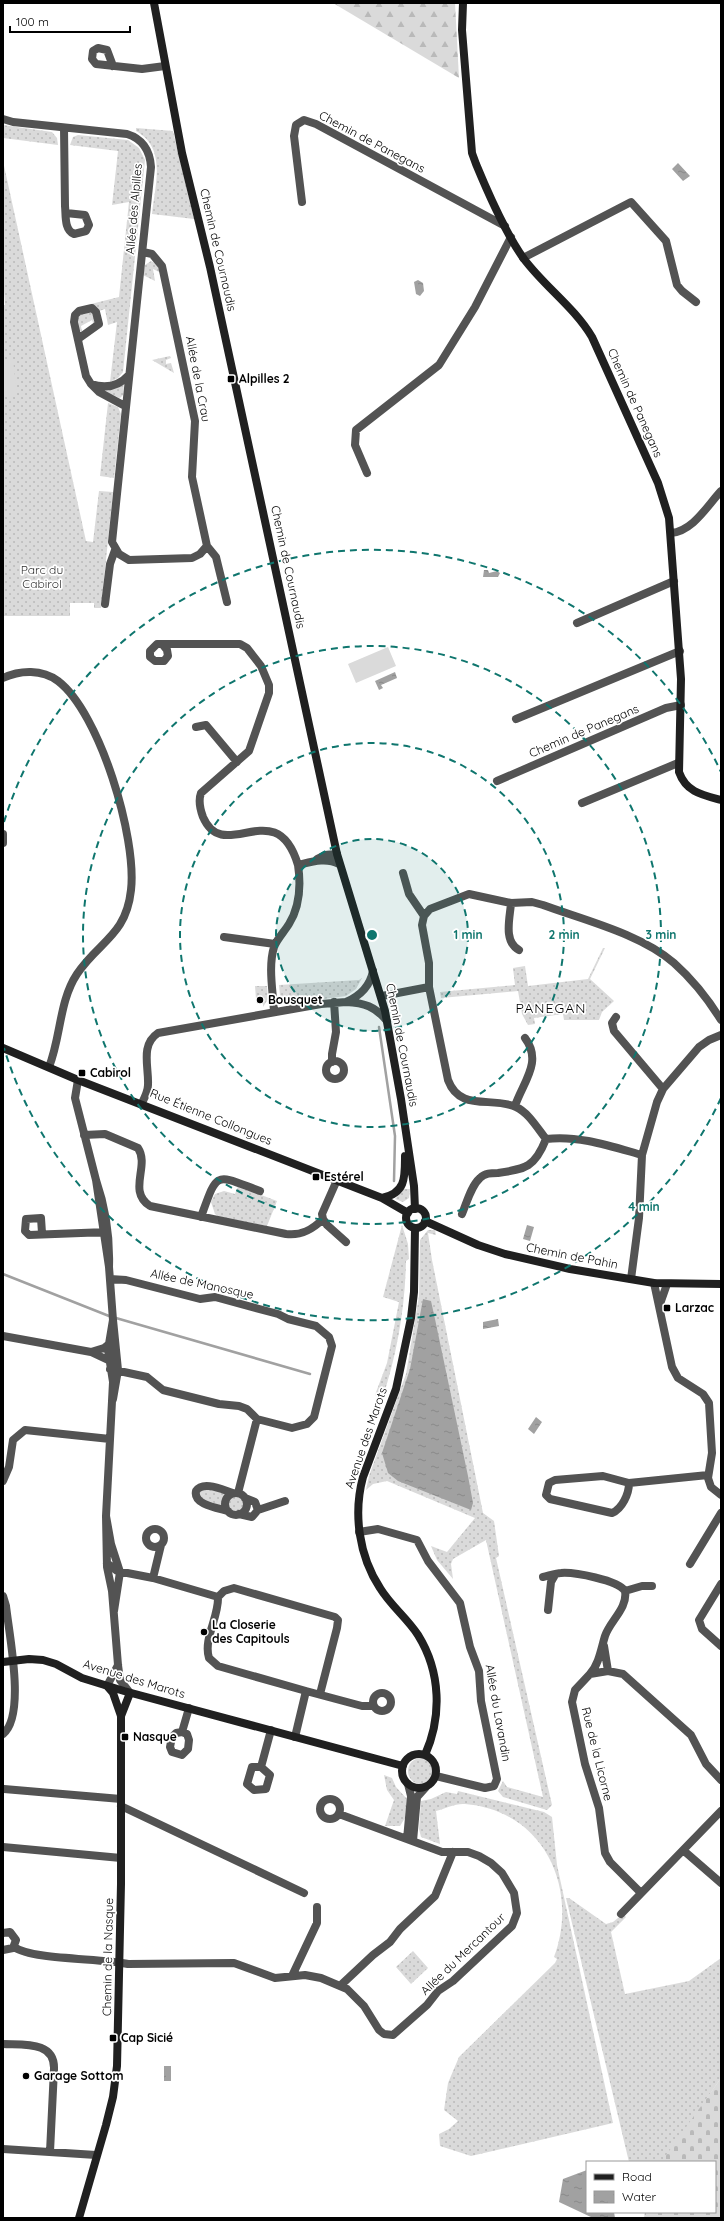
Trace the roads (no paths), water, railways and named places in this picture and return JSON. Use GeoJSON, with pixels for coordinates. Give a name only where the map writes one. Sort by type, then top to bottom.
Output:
{"type":"FeatureCollection","features":[{"type":"Feature","properties":{"kind":"street","name":"Chemin de Cournaudis"},"geometry":{"type":"LineString","coordinates":[[154,3],[182,153],[212,274],[337,854],[382,998],[387,1021],[414,1186],[415,1209]]}},
{"type":"Feature","properties":{"kind":"street","name":"Chemin de Panegans"},"geometry":{"type":"LineString","coordinates":[[462,4],[462,30],[472,153],[479,171],[505,226],[523,258],[578,318],[592,337],[658,483],[666,507],[671,533],[680,651],[681,704],[678,763],[681,778],[687,787],[703,796],[721,800]]}},
{"type":"Feature","properties":{"kind":"street"},"geometry":{"type":"LineString","coordinates":[[113,66],[142,69],[165,66]]}},
{"type":"Feature","properties":{"kind":"street","name":"Allée des Alpilles"},"geometry":{"type":"LineString","coordinates":[[3,119],[13,122],[127,134],[140,140],[149,153],[151,167],[143,252],[112,538],[115,550],[110,564],[105,604]]}},
{"type":"Feature","properties":{"kind":"street","name":"Chemin de Panegans"},"geometry":{"type":"LineString","coordinates":[[302,202],[294,136],[298,122],[304,120],[316,124],[505,226]]}},
{"type":"Feature","properties":{"kind":"street"},"geometry":{"type":"LineString","coordinates":[[64,128],[66,213]]}},
{"type":"Feature","properties":{"kind":"street"},"geometry":{"type":"LineString","coordinates":[[523,258],[631,202],[666,241],[677,285],[696,302]]}},
{"type":"Feature","properties":{"kind":"street"},"geometry":{"type":"LineString","coordinates":[[367,473],[355,445],[356,430],[439,365],[475,307],[511,237]]}},
{"type":"Feature","properties":{"kind":"street","name":"Allée de la Crau"},"geometry":{"type":"LineString","coordinates":[[143,252],[152,254],[158,259],[164,274],[195,421],[193,481],[207,546],[216,557],[227,602]]}},
{"type":"Feature","properties":{"kind":"street"},"geometry":{"type":"LineString","coordinates":[[78,339],[86,376],[99,392],[126,406]]}},
{"type":"Feature","properties":{"kind":"street"},"geometry":{"type":"LineString","coordinates":[[92,384],[100,387],[116,385],[129,375]]}},
{"type":"Feature","properties":{"kind":"street"},"geometry":{"type":"LineString","coordinates":[[671,533],[680,531],[690,526],[721,491]]}},
{"type":"Feature","properties":{"kind":"street"},"geometry":{"type":"LineString","coordinates":[[115,550],[129,560],[192,558],[200,554],[207,546]]}},
{"type":"Feature","properties":{"kind":"street"},"geometry":{"type":"LineString","coordinates":[[577,623],[588,616],[674,581]]}},
{"type":"Feature","properties":{"kind":"street"},"geometry":{"type":"LineString","coordinates":[[163,645],[240,644],[246,648],[261,666],[269,685],[269,693],[252,746],[245,755],[201,793],[199,804],[211,830],[222,836],[264,830],[275,832],[290,845],[298,865],[299,887],[297,906],[292,919],[275,944],[272,964],[274,1012]]}},
{"type":"Feature","properties":{"kind":"street"},"geometry":{"type":"LineString","coordinates":[[516,719],[680,651]]}},
{"type":"Feature","properties":{"kind":"street"},"geometry":{"type":"LineString","coordinates":[[3,678],[28,672],[43,674],[57,680],[70,694],[90,722],[112,774],[129,851],[131,890],[127,908],[113,936],[91,958],[72,983],[62,1014],[49,1067]]}},
{"type":"Feature","properties":{"kind":"street","name":"Chemin de Panegans"},"geometry":{"type":"LineString","coordinates":[[496,780],[666,708],[681,704]]}},
{"type":"Feature","properties":{"kind":"street"},"geometry":{"type":"LineString","coordinates":[[196,727],[206,725],[236,762]]}},
{"type":"Feature","properties":{"kind":"street"},"geometry":{"type":"LineString","coordinates":[[582,803],[678,763]]}},
{"type":"Feature","properties":{"kind":"street"},"geometry":{"type":"LineString","coordinates":[[3,834],[3,843]]}},
{"type":"Feature","properties":{"kind":"street"},"geometry":{"type":"LineString","coordinates":[[314,861],[325,855],[337,854]]}},
{"type":"Feature","properties":{"kind":"street"},"geometry":{"type":"LineString","coordinates":[[298,865],[314,861],[332,861],[340,864]]}},
{"type":"Feature","properties":{"kind":"street"},"geometry":{"type":"LineString","coordinates":[[403,873],[410,894],[424,916]]}},
{"type":"Feature","properties":{"kind":"street"},"geometry":{"type":"LineString","coordinates":[[546,1139],[524,1112],[515,1106],[468,1100],[456,1095],[451,1090],[430,987],[429,963],[422,925],[424,916],[430,909],[469,894],[511,902],[532,902],[616,932],[650,947],[673,962],[694,982],[721,1020]]}},
{"type":"Feature","properties":{"kind":"street"},"geometry":{"type":"LineString","coordinates":[[511,902],[509,932],[513,945],[519,950]]}},
{"type":"Feature","properties":{"kind":"street"},"geometry":{"type":"LineString","coordinates":[[224,937],[275,944]]}},
{"type":"Feature","properties":{"kind":"street"},"geometry":{"type":"LineString","coordinates":[[346,1002],[362,992],[372,979],[373,970]]}},
{"type":"Feature","properties":{"kind":"street"},"geometry":{"type":"LineString","coordinates":[[366,1004],[382,998],[430,987]]}},
{"type":"Feature","properties":{"kind":"street"},"geometry":{"type":"LineString","coordinates":[[362,992],[366,1004]]}},
{"type":"Feature","properties":{"kind":"street"},"geometry":{"type":"LineString","coordinates":[[332,1062],[336,1032],[334,1002]]}},
{"type":"Feature","properties":{"kind":"street"},"geometry":{"type":"LineString","coordinates":[[142,1103],[148,1085],[147,1049],[150,1040],[155,1035],[165,1031],[334,1002],[366,1004],[376,1010],[387,1021]]}},
{"type":"Feature","properties":{"kind":"street"},"geometry":{"type":"LineString","coordinates":[[616,1016],[612,1023],[614,1031],[663,1089]]}},
{"type":"Feature","properties":{"kind":"street"},"geometry":{"type":"LineString","coordinates":[[631,1279],[639,1218],[642,1155],[663,1089],[700,1046],[721,1035]]}},
{"type":"Feature","properties":{"kind":"street"},"geometry":{"type":"LineString","coordinates":[[515,1106],[533,1062],[533,1054],[525,1038]]}},
{"type":"Feature","properties":{"kind":"street","name":"Rue Étienne Collongues"},"geometry":{"type":"LineString","coordinates":[[3,1048],[78,1080],[142,1103],[382,1198],[408,1213]]}},
{"type":"Feature","properties":{"kind":"street"},"geometry":{"type":"LineString","coordinates":[[78,1080],[75,1098],[96,1180],[106,1232],[113,1317],[113,1399],[106,1516],[107,1561],[114,1611],[118,1666],[120,1680],[127,1692],[120,1693],[118,1704]]}},
{"type":"Feature","properties":{"kind":"street"},"geometry":{"type":"LineString","coordinates":[[84,1135],[105,1134],[134,1145],[139,1150],[141,1156],[139,1189],[144,1201],[155,1208],[295,1234],[311,1229],[323,1219]]}},
{"type":"Feature","properties":{"kind":"street","name":"Chemin de Cournaudis"},"geometry":{"type":"LineString","coordinates":[[382,1198],[396,1194],[402,1186],[405,1167],[406,1134]]}},
{"type":"Feature","properties":{"kind":"street"},"geometry":{"type":"LineString","coordinates":[[546,1139],[563,1136],[603,1144],[642,1155]]}},
{"type":"Feature","properties":{"kind":"street"},"geometry":{"type":"LineString","coordinates":[[462,1214],[472,1190],[480,1178],[488,1174],[527,1168],[535,1160],[546,1139]]}},
{"type":"Feature","properties":{"kind":"street"},"geometry":{"type":"LineString","coordinates":[[201,1217],[212,1185],[219,1179],[227,1179],[260,1191]]}},
{"type":"Feature","properties":{"kind":"street"},"geometry":{"type":"LineString","coordinates":[[337,1180],[322,1214],[325,1223],[346,1242]]}},
{"type":"Feature","properties":{"kind":"street"},"geometry":{"type":"LineString","coordinates":[[415,1209],[423,1212],[425,1221],[421,1226],[415,1228],[407,1222],[408,1213],[415,1209]]}},
{"type":"Feature","properties":{"kind":"street","name":"Chemin de Pahin"},"geometry":{"type":"LineString","coordinates":[[425,1221],[478,1245],[515,1257],[598,1275],[667,1284],[721,1284]]}},
{"type":"Feature","properties":{"kind":"street","name":"Avenue des Marots"},"geometry":{"type":"LineString","coordinates":[[415,1228],[414,1292],[411,1318],[396,1389],[359,1492],[359,1532],[369,1567],[379,1588],[418,1636],[430,1660],[436,1684],[437,1716],[432,1741],[425,1755]]}},
{"type":"Feature","properties":{"kind":"street"},"geometry":{"type":"LineString","coordinates":[[42,1234],[106,1232]]}},
{"type":"Feature","properties":{"kind":"street","name":"Allée de Manosque"},"geometry":{"type":"LineString","coordinates":[[3,1336],[91,1352],[113,1364],[147,1377],[164,1390],[219,1404],[239,1406],[247,1409],[257,1419],[295,1428],[307,1424],[312,1420],[332,1348],[328,1336],[316,1326],[215,1297],[200,1299],[126,1280],[110,1279]]}},
{"type":"Feature","properties":{"kind":"street"},"geometry":{"type":"LineString","coordinates":[[654,1283],[660,1305],[673,1371],[678,1378],[703,1394],[709,1403],[712,1453],[708,1475],[711,1487],[721,1495]]}},
{"type":"Feature","properties":{"kind":"street"},"geometry":{"type":"LineString","coordinates":[[660,1305],[667,1284]]}},
{"type":"Feature","properties":{"kind":"street"},"geometry":{"type":"LineString","coordinates":[[113,1317],[108,1347],[113,1364]]}},
{"type":"Feature","properties":{"kind":"street"},"geometry":{"type":"LineString","coordinates":[[91,1352],[108,1347]]}},
{"type":"Feature","properties":{"kind":"street"},"geometry":{"type":"LineString","coordinates":[[239,1514],[246,1507],[239,1495],[257,1419]]}},
{"type":"Feature","properties":{"kind":"street"},"geometry":{"type":"LineString","coordinates":[[3,1481],[9,1467],[13,1440],[25,1430],[110,1439]]}},
{"type":"Feature","properties":{"kind":"street"},"geometry":{"type":"LineString","coordinates":[[629,1483],[628,1491],[620,1507],[612,1513],[550,1499],[546,1495],[549,1483],[553,1480],[603,1476],[629,1483],[708,1475]]}},
{"type":"Feature","properties":{"kind":"street"},"geometry":{"type":"LineString","coordinates":[[258,1510],[255,1502],[239,1495],[203,1485],[196,1491],[195,1497],[199,1502],[228,1511],[232,1514],[252,1516],[258,1510],[285,1501]]}},
{"type":"Feature","properties":{"kind":"street"},"geometry":{"type":"LineString","coordinates":[[228,1511],[225,1506],[226,1499],[239,1495]]}},
{"type":"Feature","properties":{"kind":"street"},"geometry":{"type":"LineString","coordinates":[[690,1564],[721,1513]]}},
{"type":"Feature","properties":{"kind":"street"},"geometry":{"type":"LineString","coordinates":[[106,1516],[111,1544],[120,1572],[114,1611]]}},
{"type":"Feature","properties":{"kind":"street","name":"Allée du Lavandin"},"geometry":{"type":"LineString","coordinates":[[359,1532],[378,1529],[417,1540],[428,1561],[460,1603],[470,1647],[479,1671],[481,1701],[497,1779],[494,1786],[485,1788],[436,1776]]}},
{"type":"Feature","properties":{"kind":"street"},"geometry":{"type":"LineString","coordinates":[[153,1578],[161,1545]]}},
{"type":"Feature","properties":{"kind":"street"},"geometry":{"type":"LineString","coordinates":[[107,1561],[117,1560]]}},
{"type":"Feature","properties":{"kind":"street"},"geometry":{"type":"LineString","coordinates":[[107,1561],[114,1571],[153,1578],[218,1597]]}},
{"type":"Feature","properties":{"kind":"street"},"geometry":{"type":"LineString","coordinates":[[111,1584],[113,1577],[120,1572]]}},
{"type":"Feature","properties":{"kind":"street"},"geometry":{"type":"LineString","coordinates":[[543,1577],[560,1573],[588,1577],[615,1584],[625,1591],[642,1586],[652,1586]]}},
{"type":"Feature","properties":{"kind":"street"},"geometry":{"type":"LineString","coordinates":[[548,1610],[551,1582],[554,1575]]}},
{"type":"Feature","properties":{"kind":"street"},"geometry":{"type":"LineString","coordinates":[[721,1584],[699,1620],[702,1629],[721,1646]]}},
{"type":"Feature","properties":{"kind":"street"},"geometry":{"type":"LineString","coordinates":[[320,1694],[338,1626],[335,1617],[234,1588],[226,1590],[218,1597],[217,1612],[208,1648],[210,1660],[218,1666],[362,1706],[374,1706]]}},
{"type":"Feature","properties":{"kind":"street","name":"Rue de la Licorne"},"geometry":{"type":"LineString","coordinates":[[625,1591],[625,1601],[606,1633],[595,1668],[575,1690],[572,1702],[586,1764],[599,1808],[604,1849],[610,1862],[640,1892]]}},
{"type":"Feature","properties":{"kind":"street"},"geometry":{"type":"LineString","coordinates":[[3,1596],[6,1606],[15,1682],[14,1718],[3,1734]]}},
{"type":"Feature","properties":{"kind":"street"},"geometry":{"type":"LineString","coordinates":[[604,1642],[608,1670]]}},
{"type":"Feature","properties":{"kind":"street","name":"Avenue des Marots"},"geometry":{"type":"LineString","coordinates":[[3,1662],[13,1660],[43,1660],[56,1664],[82,1678],[127,1692],[403,1766]]}},
{"type":"Feature","properties":{"kind":"street"},"geometry":{"type":"LineString","coordinates":[[107,1686],[118,1666]]}},
{"type":"Feature","properties":{"kind":"street"},"geometry":{"type":"LineString","coordinates":[[590,1674],[608,1670],[628,1678],[691,1735],[706,1764],[721,1780]]}},
{"type":"Feature","properties":{"kind":"street","name":"Chemin de la Nasque"},"geometry":{"type":"LineString","coordinates":[[107,1686],[118,1704],[121,1716]]}},
{"type":"Feature","properties":{"kind":"street"},"geometry":{"type":"LineString","coordinates":[[295,1737],[306,1691]]}},
{"type":"Feature","properties":{"kind":"street","name":"Chemin de la Nasque"},"geometry":{"type":"LineString","coordinates":[[79,2218],[113,2097],[119,2036],[121,1716],[127,1692]]}},
{"type":"Feature","properties":{"kind":"street","name":"Avenue des Marots"},"geometry":{"type":"LineString","coordinates":[[182,1732],[189,1708]]}},
{"type":"Feature","properties":{"kind":"street"},"geometry":{"type":"LineString","coordinates":[[262,1768],[271,1730]]}},
{"type":"Feature","properties":{"kind":"street"},"geometry":{"type":"LineString","coordinates":[[413,1755],[425,1755],[435,1764],[436,1776],[417,1797],[410,1840],[411,1796],[408,1784],[404,1777],[403,1766],[413,1755]]}},
{"type":"Feature","properties":{"kind":"street"},"geometry":{"type":"LineString","coordinates":[[408,1784],[418,1788],[426,1787]]}},
{"type":"Feature","properties":{"kind":"street"},"geometry":{"type":"LineString","coordinates":[[4,1788],[121,1803],[304,1893]]}},
{"type":"Feature","properties":{"kind":"street"},"geometry":{"type":"LineString","coordinates":[[621,1914],[640,1892],[721,1810]]}},
{"type":"Feature","properties":{"kind":"street","name":"Allée du Mercantour"},"geometry":{"type":"LineString","coordinates":[[14,1947],[28,1954],[128,1964],[234,1963],[271,1978],[313,1976],[341,1984],[364,2006],[379,2030],[384,2034],[393,2035],[426,2005],[438,1991],[453,1981],[512,1926],[518,1913],[516,1903],[509,1882],[502,1872],[479,1856],[468,1852],[442,1852],[339,1814]]}},
{"type":"Feature","properties":{"kind":"street"},"geometry":{"type":"LineString","coordinates":[[3,1847],[121,1858]]}},
{"type":"Feature","properties":{"kind":"street"},"geometry":{"type":"LineString","coordinates":[[683,1850],[721,1883]]}},
{"type":"Feature","properties":{"kind":"street"},"geometry":{"type":"LineString","coordinates":[[341,1984],[390,1942],[400,1929],[435,1896],[452,1852]]}},
{"type":"Feature","properties":{"kind":"street"},"geometry":{"type":"LineString","coordinates":[[292,1976],[317,1923],[317,1908]]}},
{"type":"Feature","properties":{"kind":"street"},"geometry":{"type":"LineString","coordinates":[[3,1933],[10,1932],[15,1937],[16,1943],[10,1950],[3,1950]]}},
{"type":"Feature","properties":{"kind":"street"},"geometry":{"type":"LineString","coordinates":[[3,2044],[40,2046],[47,2050],[53,2058],[54,2069],[50,2152]]}},
{"type":"Feature","properties":{"kind":"street"},"geometry":{"type":"LineString","coordinates":[[3,2150],[96,2155]]}},
{"type":"Feature","properties":{"kind":"water"},"geometry":{"type":"Polygon","coordinates":[[[678,163],[690,176],[683,181],[672,169],[678,163]]]}},
{"type":"Feature","properties":{"kind":"water"},"geometry":{"type":"Polygon","coordinates":[[[418,280],[423,283],[424,291],[420,296],[416,294],[414,282],[418,280]]]}},
{"type":"Feature","properties":{"kind":"water"},"geometry":{"type":"Polygon","coordinates":[[[484,570],[488,570],[489,573],[497,571],[500,573],[498,577],[483,577],[484,570]]]}},
{"type":"Feature","properties":{"kind":"water"},"geometry":{"type":"Polygon","coordinates":[[[395,672],[397,678],[381,685],[383,688],[379,690],[375,681],[395,672]]]}},
{"type":"Feature","properties":{"kind":"water"},"geometry":{"type":"Polygon","coordinates":[[[527,1225],[534,1227],[530,1241],[523,1239],[527,1225]]]}},
{"type":"Feature","properties":{"kind":"water"},"geometry":{"type":"Polygon","coordinates":[[[423,1299],[431,1301],[468,1476],[473,1503],[471,1510],[398,1481],[388,1473],[382,1453],[410,1369],[423,1299]]]}},
{"type":"Feature","properties":{"kind":"water"},"geometry":{"type":"Polygon","coordinates":[[[498,1319],[499,1326],[483,1329],[483,1322],[498,1319]]]}},
{"type":"Feature","properties":{"kind":"water"},"geometry":{"type":"Polygon","coordinates":[[[536,1417],[542,1422],[534,1434],[528,1429],[536,1417]]]}},
{"type":"Feature","properties":{"kind":"water"},"geometry":{"type":"Polygon","coordinates":[[[164,2066],[171,2066],[171,2081],[164,2081],[164,2066]]]}},
{"type":"Feature","properties":{"kind":"water"},"geometry":{"type":"Polygon","coordinates":[[[586,2170],[586,2213],[614,2213],[615,2218],[593,2218],[559,2202],[563,2179],[586,2170]]]}},
{"type":"Feature","properties":{"kind":"waterway"},"geometry":{"type":"LineString","coordinates":[[379,1027],[395,1136],[394,1181]]}},
{"type":"Feature","properties":{"kind":"waterway"},"geometry":{"type":"LineString","coordinates":[[3,1274],[109,1316],[310,1374]]}},
{"type":"Feature","properties":{"kind":"place","name":"Alpilles 2"},"geometry":{"type":"Point","coordinates":[231,379]}},
{"type":"Feature","properties":{"kind":"place","name":"Bousquet"},"geometry":{"type":"Point","coordinates":[260,1000]}},
{"type":"Feature","properties":{"kind":"place","name":"Cabirol"},"geometry":{"type":"Point","coordinates":[82,1073]}},
{"type":"Feature","properties":{"kind":"place","name":"Estérel"},"geometry":{"type":"Point","coordinates":[316,1177]}},
{"type":"Feature","properties":{"kind":"place","name":"Larzac"},"geometry":{"type":"Point","coordinates":[667,1308]}},
{"type":"Feature","properties":{"kind":"place","name":"La Closerie des Capitouls"},"geometry":{"type":"Point","coordinates":[204,1632]}},
{"type":"Feature","properties":{"kind":"place","name":"Nasque"},"geometry":{"type":"Point","coordinates":[125,1737]}},
{"type":"Feature","properties":{"kind":"place","name":"Cap Sicié"},"geometry":{"type":"Point","coordinates":[113,2038]}},
{"type":"Feature","properties":{"kind":"place","name":"Garage Sottom"},"geometry":{"type":"Point","coordinates":[26,2076]}},
{"type":"Feature","properties":{"kind":"district","name":"PANEGAN"},"geometry":{"type":"Point","coordinates":[551,1008]}},
{"type":"Feature","properties":{"kind":"park label","name":"Parc du Cabirol"},"geometry":{"type":"Point","coordinates":[42,577]}}]}
